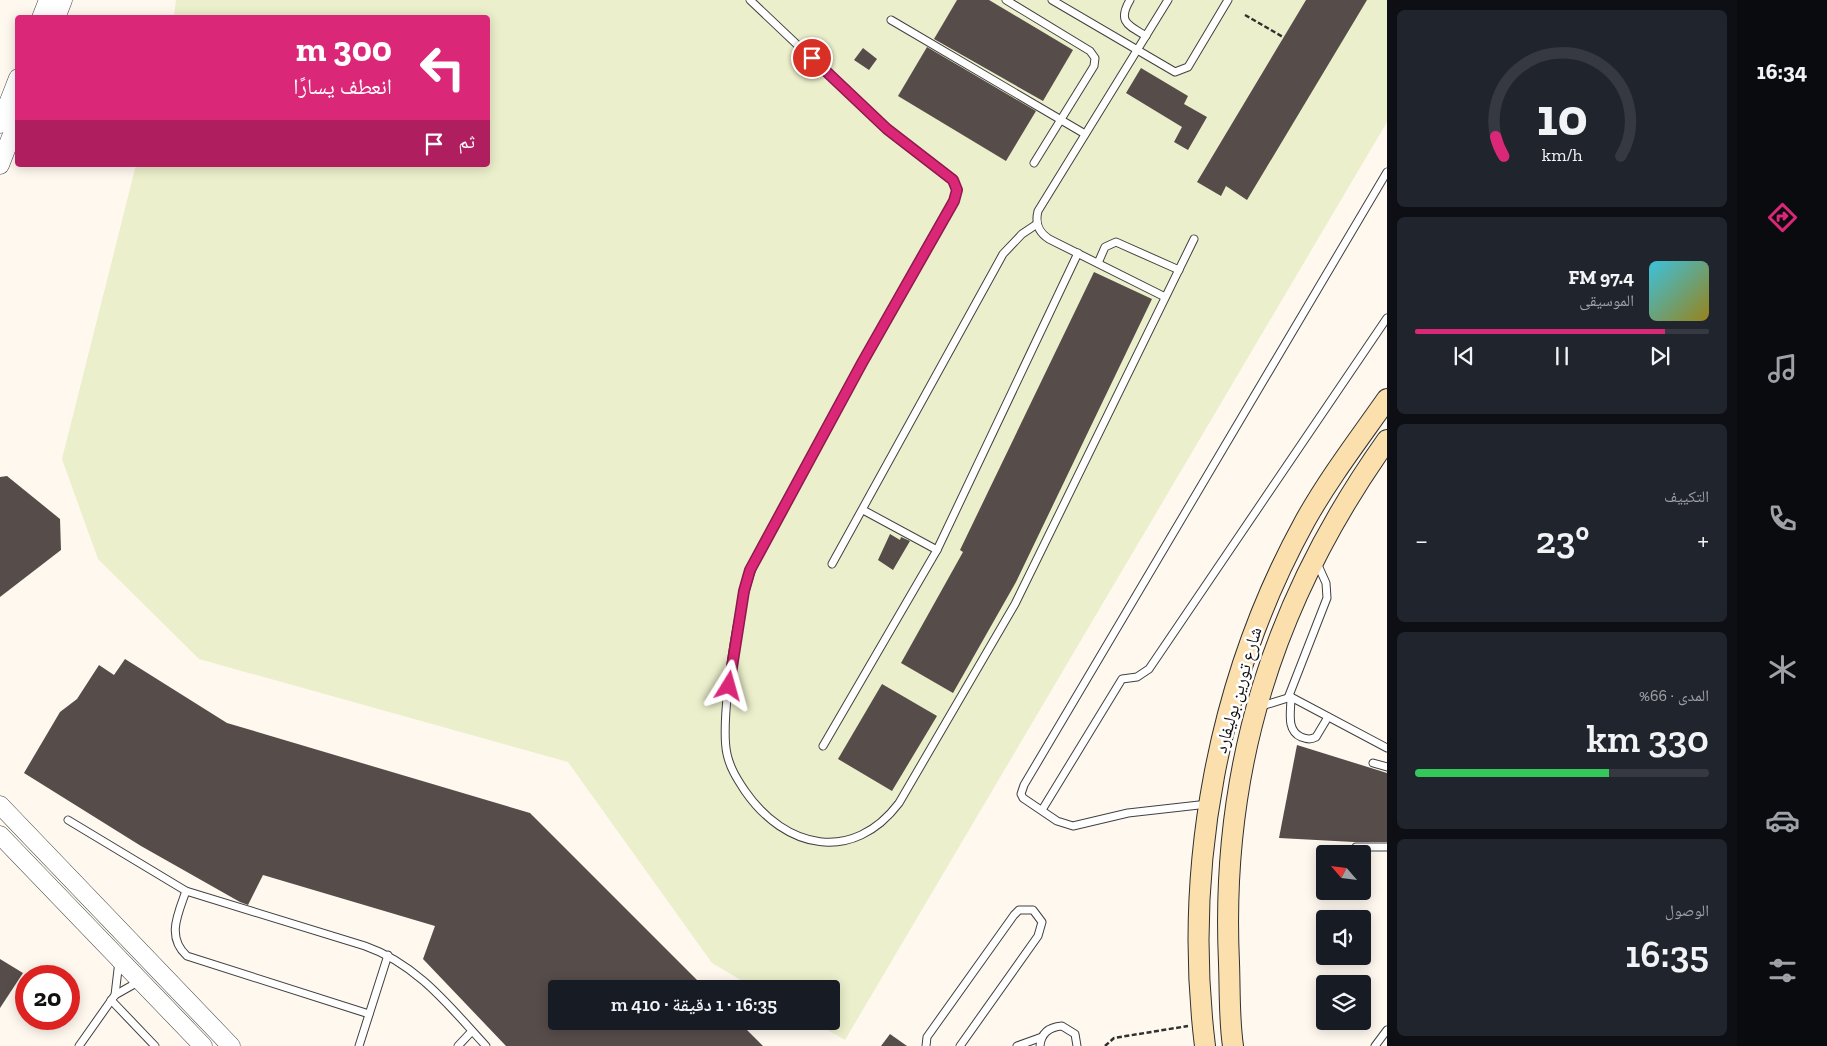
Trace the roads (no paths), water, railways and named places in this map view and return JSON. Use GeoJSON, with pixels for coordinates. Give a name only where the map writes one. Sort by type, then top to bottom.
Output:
{"type":"FeatureCollection","features":[{"type":"Feature","properties":{"kind":"main road","name":"شارع تورين بوليفارد"},"geometry":{"type":"LineString","coordinates":[[1205,1046],[1202,1024],[1199,957],[1200,905],[1211,804],[1228,710],[1256,624],[1288,553],[1313,507],[1387,398]]}},
{"type":"Feature","properties":{"kind":"main road"},"geometry":{"type":"LineString","coordinates":[[1371,422],[1365,439],[1365,449],[1368,452],[1383,447]]}},
{"type":"Feature","properties":{"kind":"main road","name":"شارع تورين بوليفارد"},"geometry":{"type":"LineString","coordinates":[[1234,1046],[1228,933],[1230,850],[1241,771],[1256,708],[1284,624],[1315,558],[1338,513],[1383,447]]}},
{"type":"Feature","properties":{"kind":"street"},"geometry":{"type":"LineString","coordinates":[[42,15],[48,0]]}},
{"type":"Feature","properties":{"kind":"street"},"geometry":{"type":"LineString","coordinates":[[57,15],[63,0]]}},
{"type":"Feature","properties":{"kind":"street"},"geometry":{"type":"LineString","coordinates":[[0,124],[15,86]]}},
{"type":"Feature","properties":{"kind":"street"},"geometry":{"type":"LineString","coordinates":[[0,165],[15,127]]}},
{"type":"Feature","properties":{"kind":"street"},"geometry":{"type":"LineString","coordinates":[[0,805],[231,1046]]}},
{"type":"Feature","properties":{"kind":"street"},"geometry":{"type":"LineString","coordinates":[[0,835],[139,982],[203,1046]]}},
{"type":"Feature","properties":{"kind":"lane"},"geometry":{"type":"LineString","coordinates":[[750,0],[883,126],[953,180],[957,190],[954,201],[862,363],[747,579],[727,703],[724,736],[732,770],[760,811],[774,824],[808,840],[843,841],[869,831],[895,808],[1015,604],[1194,239]]}},
{"type":"Feature","properties":{"kind":"lane"},"geometry":{"type":"LineString","coordinates":[[1006,0],[1090,51],[1095,58],[1094,66],[1034,163]]}},
{"type":"Feature","properties":{"kind":"lane"},"geometry":{"type":"LineString","coordinates":[[1052,0],[1168,69],[1182,71],[1188,67],[1228,0]]}},
{"type":"Feature","properties":{"kind":"lane"},"geometry":{"type":"LineString","coordinates":[[1130,0],[1124,12],[1124,20],[1128,25],[1146,36]]}},
{"type":"Feature","properties":{"kind":"lane"},"geometry":{"type":"LineString","coordinates":[[1165,297],[1043,235],[1037,224],[1038,211],[1168,0]]}},
{"type":"Feature","properties":{"kind":"lane"},"geometry":{"type":"LineString","coordinates":[[891,20],[1085,134]]}},
{"type":"Feature","properties":{"kind":"lane"},"geometry":{"type":"LineString","coordinates":[[1211,804],[1128,813],[1073,826],[1057,821],[1023,798],[1021,794],[1024,785],[1387,172]]}},
{"type":"Feature","properties":{"kind":"lane"},"geometry":{"type":"LineString","coordinates":[[832,564],[1004,254],[1022,234],[1037,224]]}},
{"type":"Feature","properties":{"kind":"lane"},"geometry":{"type":"LineString","coordinates":[[1098,263],[1106,246],[1116,242],[1179,270]]}},
{"type":"Feature","properties":{"kind":"lane"},"geometry":{"type":"LineString","coordinates":[[823,746],[937,550],[1078,253]]}},
{"type":"Feature","properties":{"kind":"lane"},"geometry":{"type":"LineString","coordinates":[[1042,810],[1122,679],[1137,677],[1149,669],[1387,318]]}},
{"type":"Feature","properties":{"kind":"lane"},"geometry":{"type":"LineString","coordinates":[[863,510],[937,550]]}},
{"type":"Feature","properties":{"kind":"lane"},"geometry":{"type":"LineString","coordinates":[[1315,558],[1326,583],[1327,598],[1289,698],[1291,729],[1294,734],[1308,739],[1316,737],[1328,717]]}},
{"type":"Feature","properties":{"kind":"lane"},"geometry":{"type":"LineString","coordinates":[[1256,708],[1289,698],[1387,748]]}},
{"type":"Feature","properties":{"kind":"lane"},"geometry":{"type":"LineString","coordinates":[[1373,763],[1387,767]]}},
{"type":"Feature","properties":{"kind":"lane"},"geometry":{"type":"LineString","coordinates":[[68,820],[186,891],[365,946],[388,955],[416,973],[486,1046]]}},
{"type":"Feature","properties":{"kind":"lane"},"geometry":{"type":"LineString","coordinates":[[1371,847],[1387,846]]}},
{"type":"Feature","properties":{"kind":"lane"},"geometry":{"type":"LineString","coordinates":[[186,891],[174,932],[176,942],[187,956],[370,1014]]}},
{"type":"Feature","properties":{"kind":"lane"},"geometry":{"type":"LineString","coordinates":[[926,1046],[928,1037],[1014,915],[1019,910],[1033,910],[1042,922],[1038,936],[960,1046]]}},
{"type":"Feature","properties":{"kind":"lane"},"geometry":{"type":"LineString","coordinates":[[359,1046],[388,955]]}},
{"type":"Feature","properties":{"kind":"lane"},"geometry":{"type":"LineString","coordinates":[[113,998],[119,960]]}},
{"type":"Feature","properties":{"kind":"lane"},"geometry":{"type":"LineString","coordinates":[[79,1046],[113,998],[139,982]]}},
{"type":"Feature","properties":{"kind":"lane"},"geometry":{"type":"LineString","coordinates":[[113,998],[155,1046]]}},
{"type":"Feature","properties":{"kind":"lane"},"geometry":{"type":"LineString","coordinates":[[1040,1046],[1042,1037],[1047,1030],[1062,1026],[1075,1034],[1077,1046]]}},
{"type":"Feature","properties":{"kind":"lane"},"geometry":{"type":"LineString","coordinates":[[1375,1046],[1387,1030]]}},
{"type":"Feature","properties":{"kind":"lane"},"geometry":{"type":"LineString","coordinates":[[458,1046],[472,1031]]}},
{"type":"Feature","properties":{"kind":"lane"},"geometry":{"type":"LineString","coordinates":[[1017,1046],[1042,1037]]}}]}
